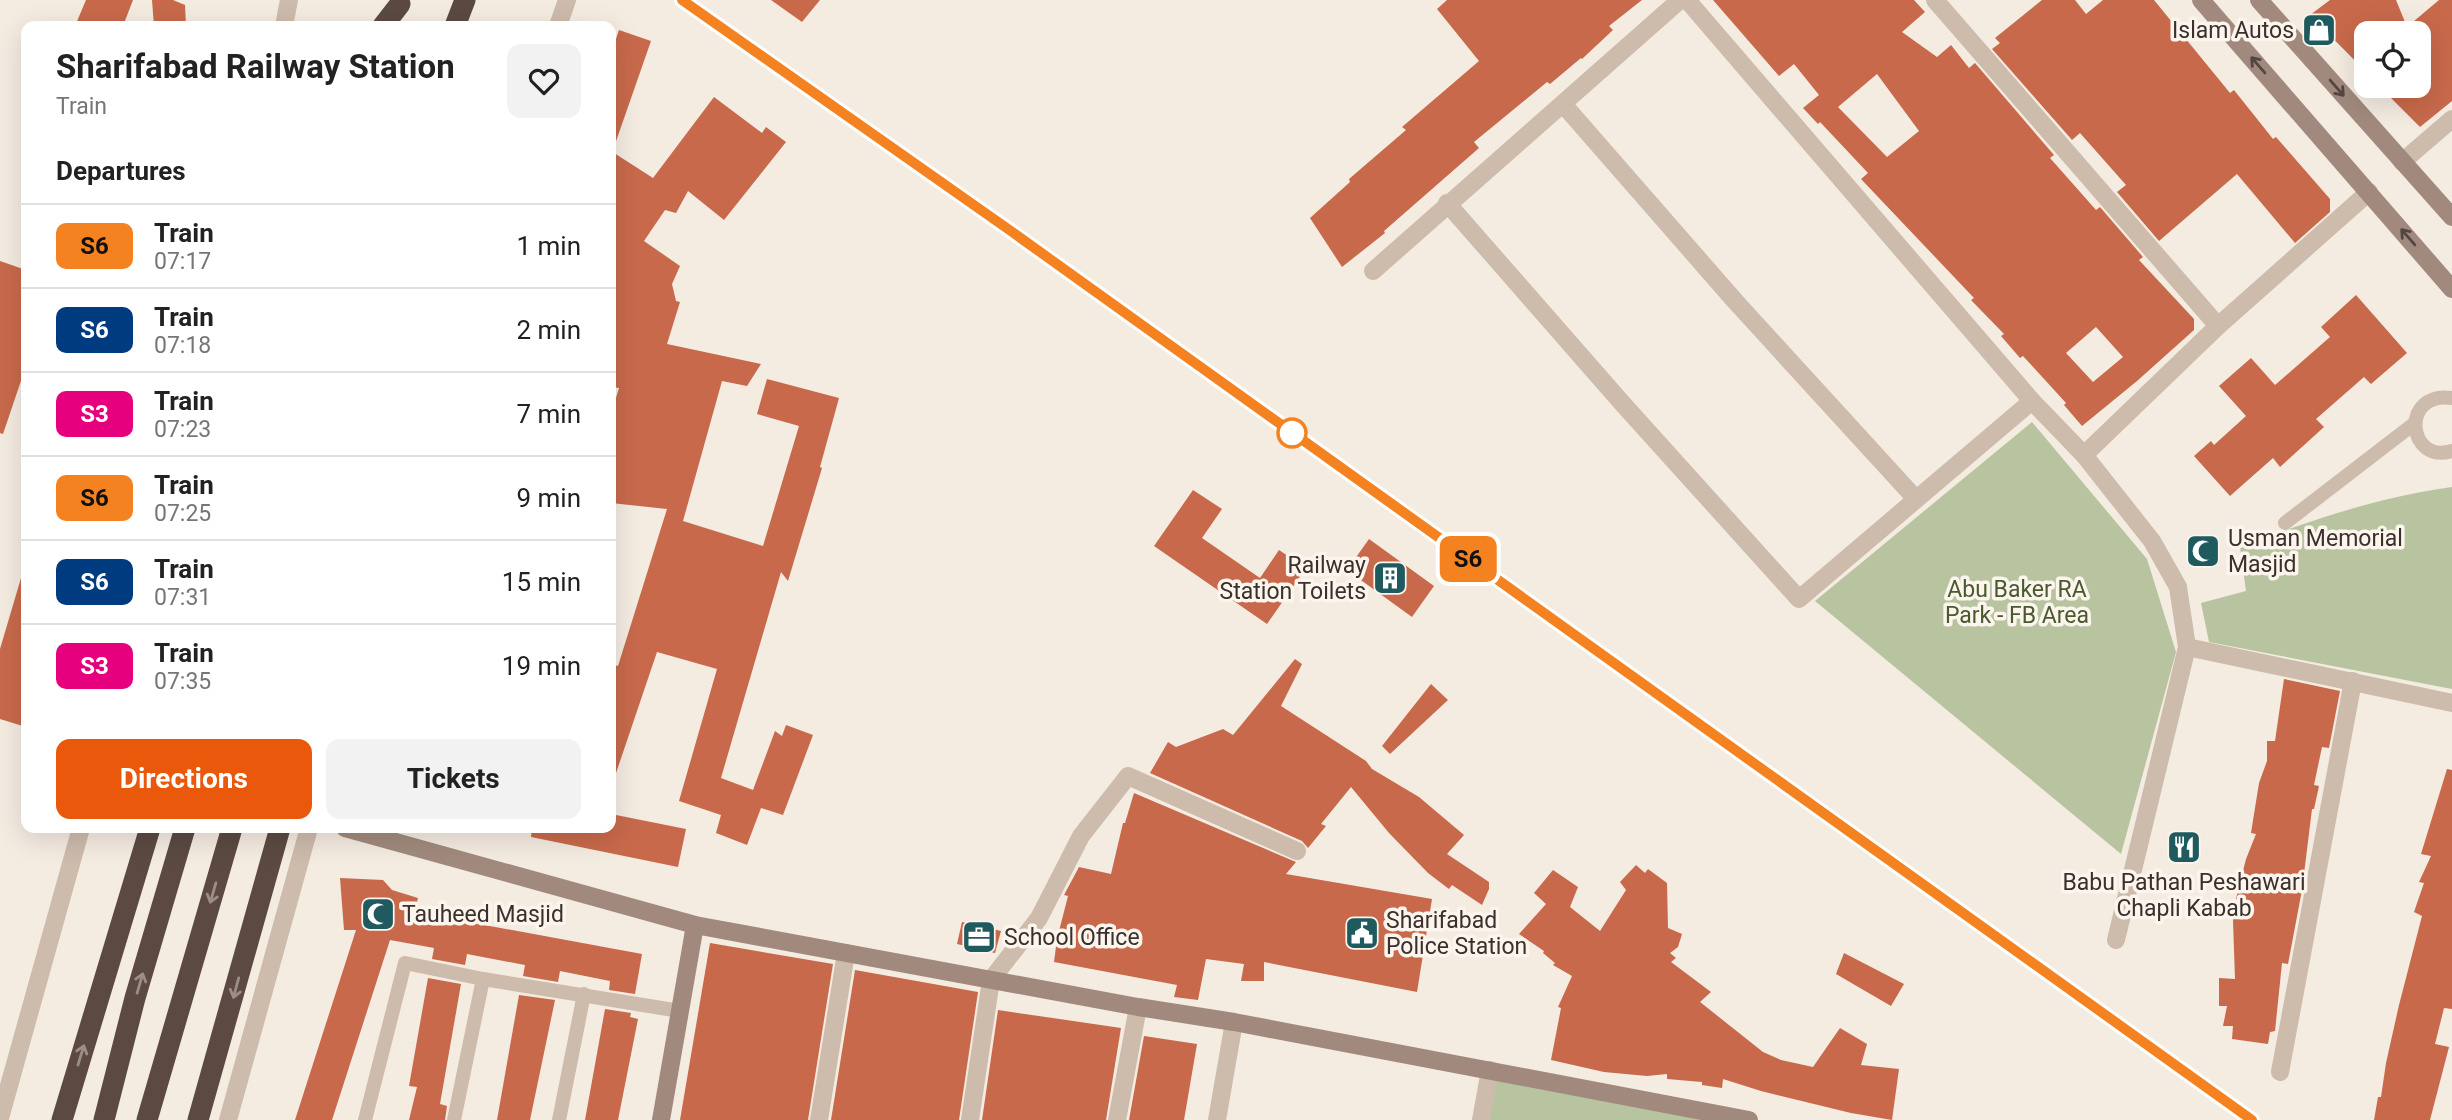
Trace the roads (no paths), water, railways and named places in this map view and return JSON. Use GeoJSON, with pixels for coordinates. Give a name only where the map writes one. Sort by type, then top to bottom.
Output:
{"type":"FeatureCollection","features":[{"type":"Feature","properties":{"kind":"highway"},"geometry":{"type":"LineString","coordinates":[[457,21],[465,0]]}},
{"type":"Feature","properties":{"kind":"highway"},"geometry":{"type":"LineString","coordinates":[[387,21],[401,2]]}},
{"type":"Feature","properties":{"kind":"highway"},"geometry":{"type":"LineString","coordinates":[[395,21],[401,2]]}},
{"type":"Feature","properties":{"kind":"highway"},"geometry":{"type":"LineString","coordinates":[[62,1120],[148,833]]}},
{"type":"Feature","properties":{"kind":"highway"},"geometry":{"type":"LineString","coordinates":[[104,1120],[135,998],[184,833]]}},
{"type":"Feature","properties":{"kind":"highway"},"geometry":{"type":"LineString","coordinates":[[146,1120],[231,833]]}},
{"type":"Feature","properties":{"kind":"highway"},"geometry":{"type":"LineString","coordinates":[[198,1120],[279,833]]}},
{"type":"Feature","properties":{"kind":"street"},"geometry":{"type":"LineString","coordinates":[[285,21],[289,0]]}},
{"type":"Feature","properties":{"kind":"street"},"geometry":{"type":"LineString","coordinates":[[560,21],[566,0]]}},
{"type":"Feature","properties":{"kind":"street"},"geometry":{"type":"LineString","coordinates":[[1373,271],[1680,0]]}},
{"type":"Feature","properties":{"kind":"street"},"geometry":{"type":"LineString","coordinates":[[1687,0],[2032,401],[2084,455],[2152,541],[2178,587],[2188,647],[2116,940]]}},
{"type":"Feature","properties":{"kind":"street"},"geometry":{"type":"LineString","coordinates":[[1935,0],[2218,326]]}},
{"type":"Feature","properties":{"kind":"street"},"geometry":{"type":"LineString","coordinates":[[2201,0],[2452,289]]}},
{"type":"Feature","properties":{"kind":"street"},"geometry":{"type":"LineString","coordinates":[[2259,0],[2452,217]]}},
{"type":"Feature","properties":{"kind":"street"},"geometry":{"type":"LineString","coordinates":[[1563,104],[1735,301],[1916,499]]}},
{"type":"Feature","properties":{"kind":"street"},"geometry":{"type":"LineString","coordinates":[[2402,162],[2452,119]]}},
{"type":"Feature","properties":{"kind":"street"},"geometry":{"type":"LineString","coordinates":[[2084,455],[2218,326],[2369,192]]}},
{"type":"Feature","properties":{"kind":"street"},"geometry":{"type":"LineString","coordinates":[[1447,203],[1622,403],[1800,598],[2032,401]]}},
{"type":"Feature","properties":{"kind":"street"},"geometry":{"type":"LineString","coordinates":[[2188,647],[2452,703]]}},
{"type":"Feature","properties":{"kind":"street"},"geometry":{"type":"LineString","coordinates":[[2280,1072],[2353,681]]}},
{"type":"Feature","properties":{"kind":"street"},"geometry":{"type":"LineString","coordinates":[[970,1120],[991,980],[1039,918],[1081,836],[1128,776],[1297,851]]}},
{"type":"Feature","properties":{"kind":"street"},"geometry":{"type":"LineString","coordinates":[[0,1118],[81,833]]}},
{"type":"Feature","properties":{"kind":"street"},"geometry":{"type":"LineString","coordinates":[[228,1120],[308,833]]}},
{"type":"Feature","properties":{"kind":"street"},"geometry":{"type":"LineString","coordinates":[[363,833],[695,925],[1490,1070],[1703,1116],[1749,1120]]}},
{"type":"Feature","properties":{"kind":"street"},"geometry":{"type":"LineString","coordinates":[[661,1120],[695,925]]}},
{"type":"Feature","properties":{"kind":"street"},"geometry":{"type":"LineString","coordinates":[[819,1120],[846,953]]}},
{"type":"Feature","properties":{"kind":"street"},"geometry":{"type":"LineString","coordinates":[[1117,1120],[1139,1007]]}},
{"type":"Feature","properties":{"kind":"street"},"geometry":{"type":"LineString","coordinates":[[1217,1120],[1234,1022]]}},
{"type":"Feature","properties":{"kind":"street"},"geometry":{"type":"LineString","coordinates":[[1482,1120],[1490,1070]]}},
{"type":"Feature","properties":{"kind":"lane"},"geometry":{"type":"LineString","coordinates":[[2452,398],[2438,397],[2427,402],[2418,411],[2414,423],[2417,436],[2424,446],[2435,452],[2452,451]]}},
{"type":"Feature","properties":{"kind":"lane"},"geometry":{"type":"LineString","coordinates":[[2285,523],[2414,423]]}},
{"type":"Feature","properties":{"kind":"lane"},"geometry":{"type":"LineString","coordinates":[[365,1120],[405,963],[483,979],[680,1011]]}},
{"type":"Feature","properties":{"kind":"lane"},"geometry":{"type":"LineString","coordinates":[[454,1120],[483,979]]}},
{"type":"Feature","properties":{"kind":"lane"},"geometry":{"type":"LineString","coordinates":[[559,1120],[584,994]]}},
{"type":"Feature","properties":{"kind":"railway"},"geometry":{"type":"LineString","coordinates":[[682,0],[1864,840],[2252,1120]]}},
{"type":"Feature","properties":{"kind":"train","name":"S6"},"geometry":{"type":"LineString","coordinates":[[682,0],[1008,229],[2252,1120]]}},
{"type":"Feature","properties":{"kind":"place","name":"Islam Autos"},"geometry":{"type":"Point","coordinates":[2319,30]}},
{"type":"Feature","properties":{"kind":"place","name":"Usman Memorial Masjid"},"geometry":{"type":"Point","coordinates":[2203,551]}},
{"type":"Feature","properties":{"kind":"place","name":"Railway Station Toilets"},"geometry":{"type":"Point","coordinates":[1390,578]}},
{"type":"Feature","properties":{"kind":"place","name":"Babu Pathan Peshawari Chapli Kabab"},"geometry":{"type":"Point","coordinates":[2184,847]}},
{"type":"Feature","properties":{"kind":"place","name":"Tauheed Masjid"},"geometry":{"type":"Point","coordinates":[378,914]}},
{"type":"Feature","properties":{"kind":"place","name":"Sharifabad Police Station"},"geometry":{"type":"Point","coordinates":[1362,933]}},
{"type":"Feature","properties":{"kind":"place","name":"School Office"},"geometry":{"type":"Point","coordinates":[979,937]}},
{"type":"Feature","properties":{"kind":"park label","name":"Abu Baker RA Park - FB Area"},"geometry":{"type":"Point","coordinates":[2017,602]}}]}
